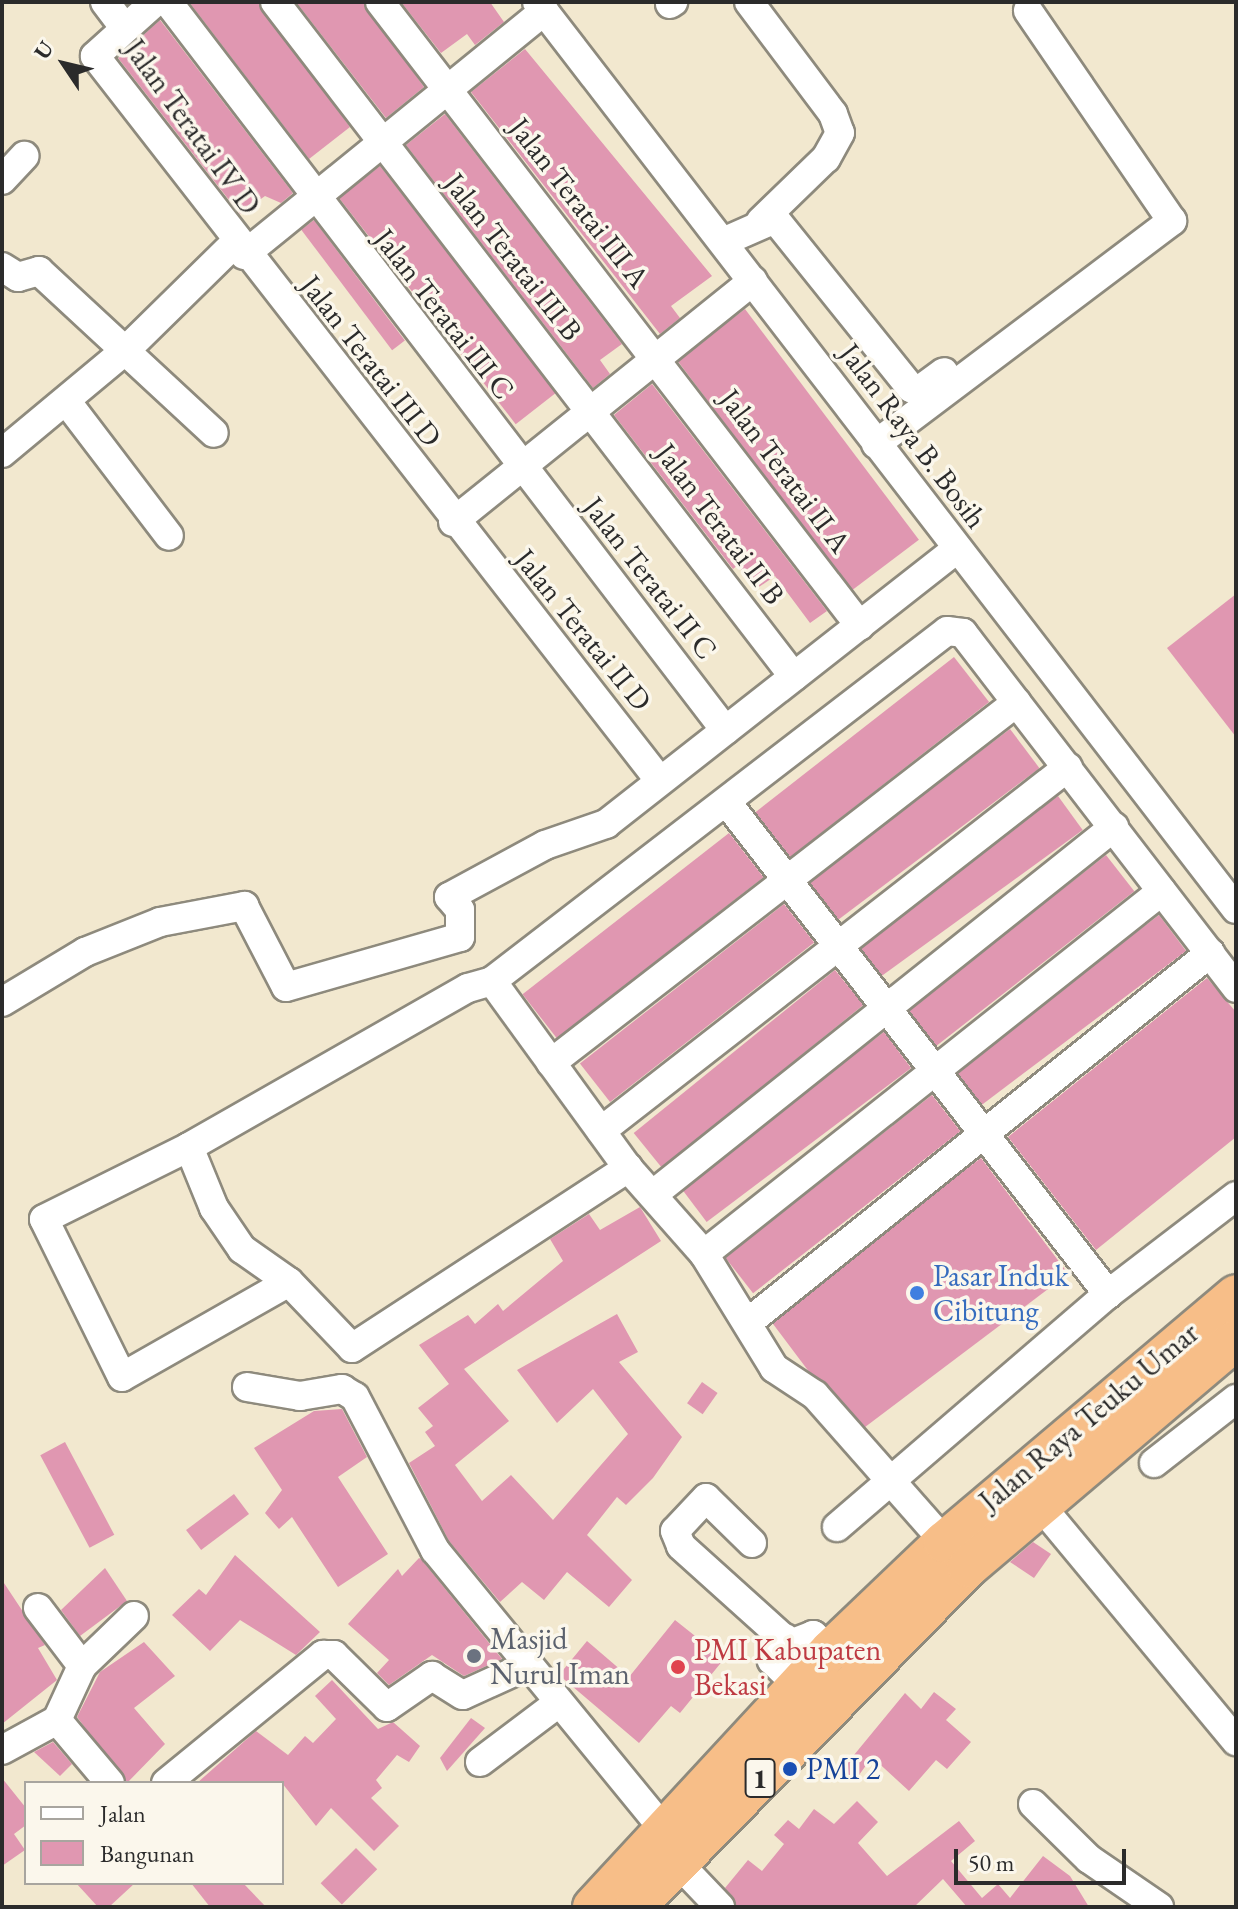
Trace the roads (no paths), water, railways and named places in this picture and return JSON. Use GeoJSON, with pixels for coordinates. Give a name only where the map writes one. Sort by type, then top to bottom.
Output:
{"type":"FeatureCollection","features":[{"type":"Feature","properties":{"kind":"highway","name":"Jalan Raya Teuku Umar"},"geometry":{"type":"LineString","coordinates":[[956,1554],[1236,1295]]}},
{"type":"Feature","properties":{"kind":"highway","name":"Jalan Raya Teuku Umar"},"geometry":{"type":"LineString","coordinates":[[956,1554],[1040,1505],[1236,1340]]}},
{"type":"Feature","properties":{"kind":"highway","name":"1"},"geometry":{"type":"LineString","coordinates":[[672,1847],[798,1686],[831,1650],[956,1554]]}},
{"type":"Feature","properties":{"kind":"highway","name":"1"},"geometry":{"type":"LineString","coordinates":[[613,1904],[956,1554]]}},
{"type":"Feature","properties":{"kind":"street"},"geometry":{"type":"LineString","coordinates":[[105,2],[124,27],[155,2]]}},
{"type":"Feature","properties":{"kind":"street","name":"Jalan Teratai III C"},"geometry":{"type":"LineString","coordinates":[[168,2],[313,201],[521,468]]}},
{"type":"Feature","properties":{"kind":"street","name":"Jalan Teratai III B"},"geometry":{"type":"LineString","coordinates":[[275,2],[381,145],[592,411]]}},
{"type":"Feature","properties":{"kind":"street","name":"Jalan Teratai III A"},"geometry":{"type":"LineString","coordinates":[[380,2],[657,358]]}},
{"type":"Feature","properties":{"kind":"street"},"geometry":{"type":"LineString","coordinates":[[725,241],[761,221],[826,158],[840,133],[749,2]]}},
{"type":"Feature","properties":{"kind":"street"},"geometry":{"type":"LineString","coordinates":[[2,453],[67,402],[239,249],[313,201],[448,90],[540,7]]}},
{"type":"Feature","properties":{"kind":"street","name":"Jalan Raya B. Bosih"},"geometry":{"type":"LineString","coordinates":[[540,7],[725,241],[956,550],[1236,909]]}},
{"type":"Feature","properties":{"kind":"street"},"geometry":{"type":"LineString","coordinates":[[876,444],[1172,221],[1028,11]]}},
{"type":"Feature","properties":{"kind":"street","name":"Jalan Teratai IV D"},"geometry":{"type":"LineString","coordinates":[[124,27],[95,51],[239,249]]}},
{"type":"Feature","properties":{"kind":"street"},"geometry":{"type":"LineString","coordinates":[[2,180],[24,156]]}},
{"type":"Feature","properties":{"kind":"street"},"geometry":{"type":"LineString","coordinates":[[761,221],[786,228],[918,391],[1151,213]]}},
{"type":"Feature","properties":{"kind":"street","name":"Jalan Teratai III D"},"geometry":{"type":"LineString","coordinates":[[239,249],[453,522]]}},
{"type":"Feature","properties":{"kind":"street"},"geometry":{"type":"LineString","coordinates":[[2,267],[18,277],[39,271],[127,349],[214,433]]}},
{"type":"Feature","properties":{"kind":"street"},"geometry":{"type":"LineString","coordinates":[[453,522],[753,281]]}},
{"type":"Feature","properties":{"kind":"street","name":"Jalan Teratai II A"},"geometry":{"type":"LineString","coordinates":[[657,358],[860,626]]}},
{"type":"Feature","properties":{"kind":"street"},"geometry":{"type":"LineString","coordinates":[[67,402],[169,536]]}},
{"type":"Feature","properties":{"kind":"street","name":"Jalan Teratai II B"},"geometry":{"type":"LineString","coordinates":[[592,411],[794,677]]}},
{"type":"Feature","properties":{"kind":"street","name":"Jalan Teratai II C"},"geometry":{"type":"LineString","coordinates":[[521,468],[725,730]]}},
{"type":"Feature","properties":{"kind":"street","name":"Jalan Teratai II D"},"geometry":{"type":"LineString","coordinates":[[453,522],[660,781]]}},
{"type":"Feature","properties":{"kind":"street"},"geometry":{"type":"LineString","coordinates":[[2,1002],[123,937],[244,906],[286,987],[376,967],[460,937],[460,910],[449,897],[472,879],[606,824],[956,550]]}},
{"type":"Feature","properties":{"kind":"street"},"geometry":{"type":"LineString","coordinates":[[289,1282],[126,1376],[114,1372],[44,1219],[189,1147],[468,988],[492,981],[729,805],[947,631],[963,633],[1236,988]]}},
{"type":"Feature","properties":{"kind":"street"},"geometry":{"type":"LineString","coordinates":[[551,1063],[1017,702]]}},
{"type":"Feature","properties":{"kind":"street"},"geometry":{"type":"LineString","coordinates":[[601,1131],[1068,767]]}},
{"type":"Feature","properties":{"kind":"street"},"geometry":{"type":"LineString","coordinates":[[729,805],[1108,1294]]}},
{"type":"Feature","properties":{"kind":"street"},"geometry":{"type":"LineString","coordinates":[[656,1192],[1114,827]]}},
{"type":"Feature","properties":{"kind":"street"},"geometry":{"type":"LineString","coordinates":[[704,1254],[933,1068],[1162,891]]}},
{"type":"Feature","properties":{"kind":"street"},"geometry":{"type":"LineString","coordinates":[[751,1320],[1210,953]]}},
{"type":"Feature","properties":{"kind":"street"},"geometry":{"type":"LineString","coordinates":[[492,981],[628,1168],[656,1192],[704,1254],[751,1320],[774,1368],[815,1395],[956,1554]]}},
{"type":"Feature","properties":{"kind":"street"},"geometry":{"type":"LineString","coordinates":[[189,1147],[214,1208],[242,1249],[289,1282],[342,1342],[366,1345],[628,1168]]}},
{"type":"Feature","properties":{"kind":"street"},"geometry":{"type":"LineString","coordinates":[[837,1527],[1108,1294],[1236,1196]]}},
{"type":"Feature","properties":{"kind":"street"},"geometry":{"type":"LineString","coordinates":[[247,1387],[300,1396],[342,1389],[355,1397],[435,1550],[720,1907]]}},
{"type":"Feature","properties":{"kind":"street"},"geometry":{"type":"LineString","coordinates":[[1154,1463],[1236,1399]]}},
{"type":"Feature","properties":{"kind":"street"},"geometry":{"type":"LineString","coordinates":[[752,1543],[706,1498],[675,1531],[681,1546],[790,1644],[813,1635],[831,1650]]}},
{"type":"Feature","properties":{"kind":"street"},"geometry":{"type":"LineString","coordinates":[[1040,1505],[1236,1741]]}},
{"type":"Feature","properties":{"kind":"street"},"geometry":{"type":"LineString","coordinates":[[38,1608],[82,1666]]}},
{"type":"Feature","properties":{"kind":"street"},"geometry":{"type":"LineString","coordinates":[[2,1750],[57,1720],[82,1666],[134,1616]]}},
{"type":"Feature","properties":{"kind":"street"},"geometry":{"type":"LineString","coordinates":[[785,1638],[772,1660],[798,1686]]}},
{"type":"Feature","properties":{"kind":"street"},"geometry":{"type":"LineString","coordinates":[[168,1781],[323,1655],[334,1655],[387,1707],[432,1676],[463,1695],[527,1666]]}},
{"type":"Feature","properties":{"kind":"street"},"geometry":{"type":"LineString","coordinates":[[480,1762],[557,1704]]}},
{"type":"Feature","properties":{"kind":"street"},"geometry":{"type":"LineString","coordinates":[[57,1720],[108,1781]]}},
{"type":"Feature","properties":{"kind":"street"},"geometry":{"type":"LineString","coordinates":[[1033,1804],[1089,1859],[1159,1907]]}},
{"type":"Feature","properties":{"kind":"place","name":"Pasar Induk Cibitung"},"geometry":{"type":"Point","coordinates":[917,1293]}},
{"type":"Feature","properties":{"kind":"place","name":"Masjid Nurul Iman"},"geometry":{"type":"Point","coordinates":[474,1656]}},
{"type":"Feature","properties":{"kind":"place","name":"PMI Kabupaten Bekasi"},"geometry":{"type":"Point","coordinates":[678,1667]}},
{"type":"Feature","properties":{"kind":"place","name":"PMI 2"},"geometry":{"type":"Point","coordinates":[790,1769]}}]}
